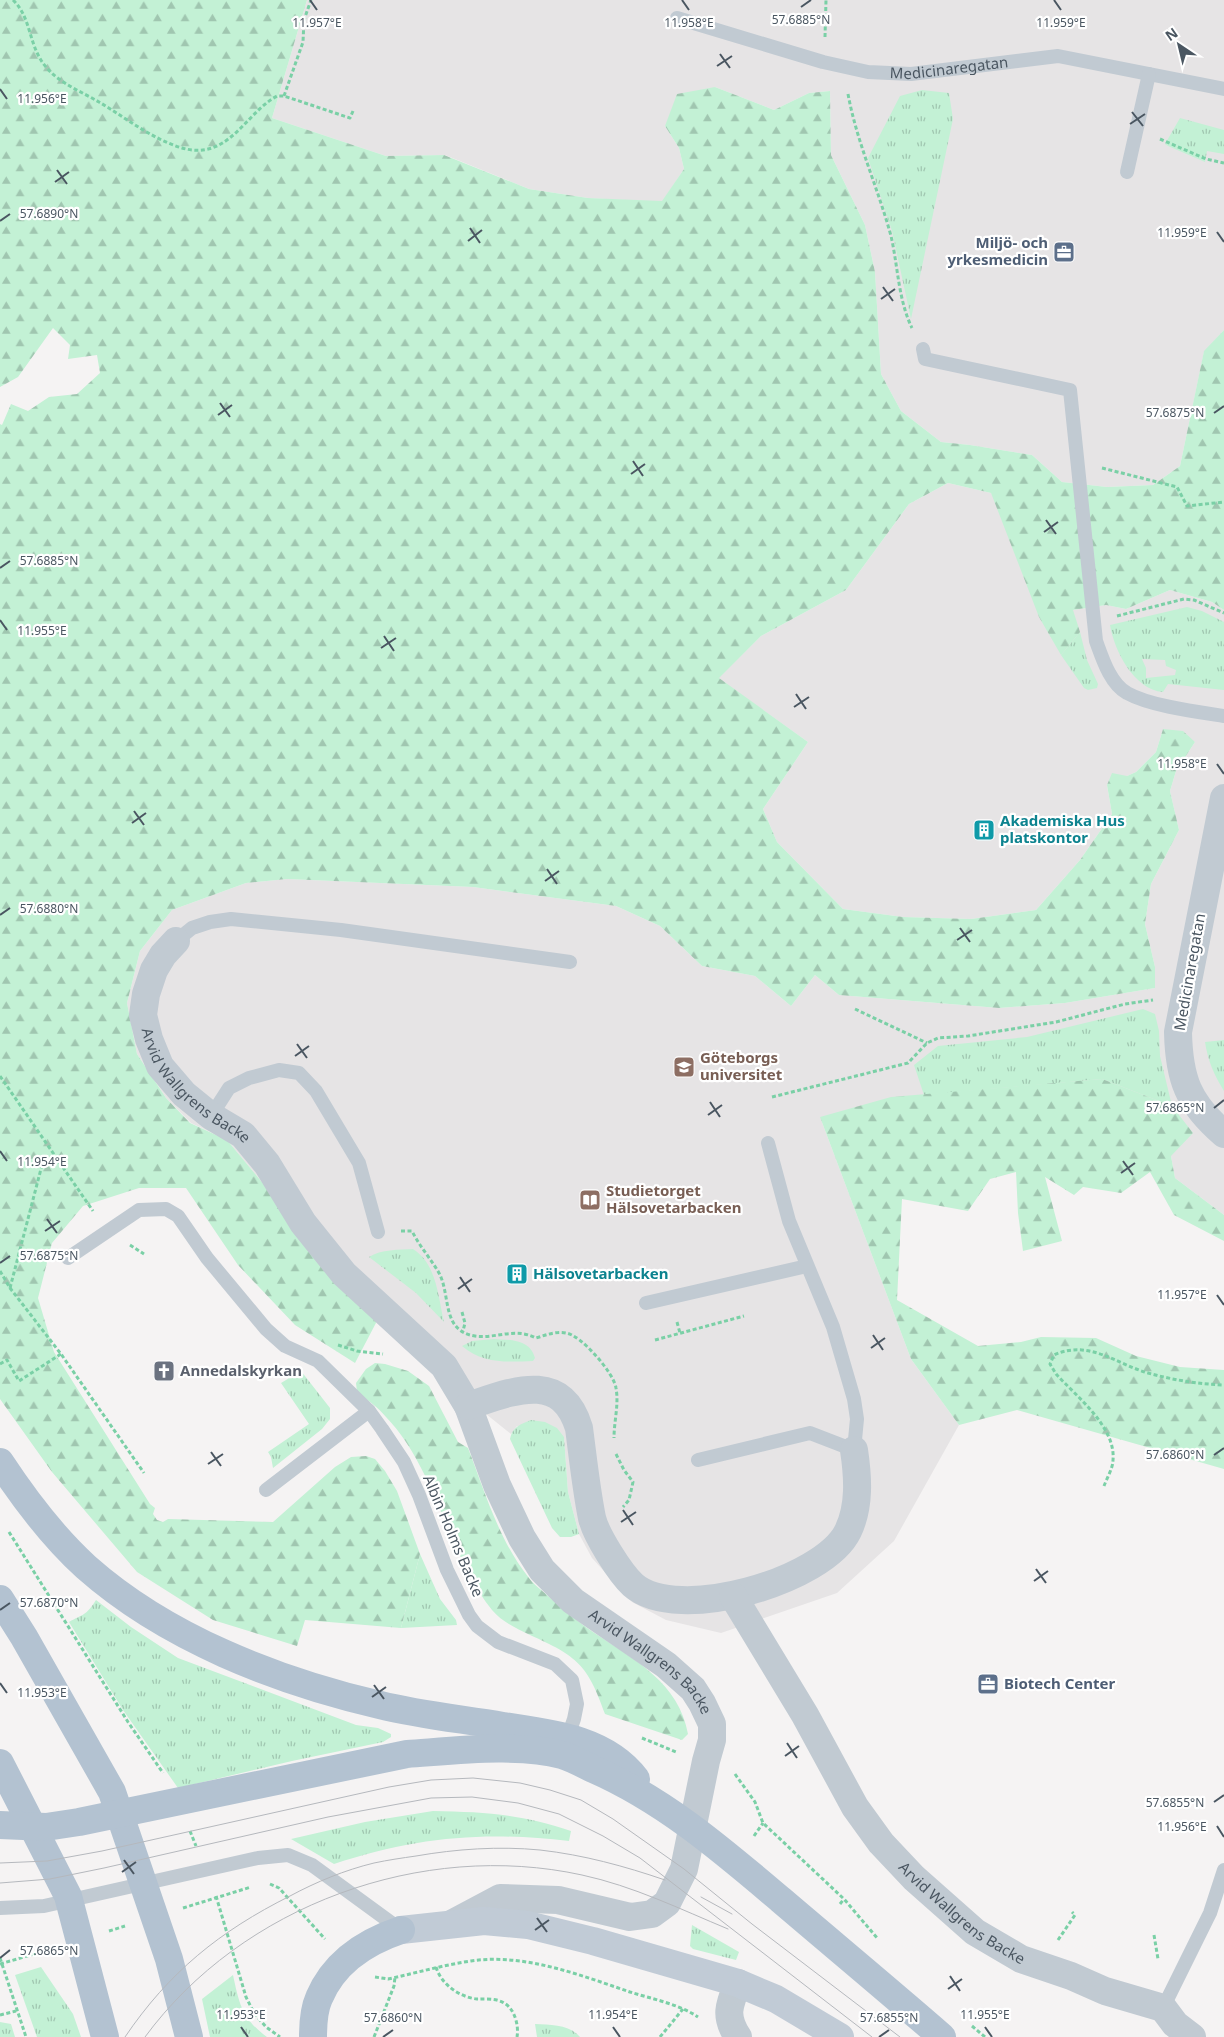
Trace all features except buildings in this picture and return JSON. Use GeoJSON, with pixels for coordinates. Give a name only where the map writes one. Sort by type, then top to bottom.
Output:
{"type":"FeatureCollection","features":[{"type":"Feature","properties":{"kind":"main road"},"geometry":{"type":"LineString","coordinates":[[0,1462],[22,1497],[85,1566],[151,1615],[214,1650],[298,1681],[380,1705],[565,1746],[622,1782],[650,1797],[734,1861],[942,2037]]}},
{"type":"Feature","properties":{"kind":"main road"},"geometry":{"type":"LineString","coordinates":[[3,1606],[112,1792],[169,1959],[189,2037]]}},
{"type":"Feature","properties":{"kind":"main road"},"geometry":{"type":"LineString","coordinates":[[0,1826],[46,1827],[79,1822],[407,1754],[461,1750],[528,1750],[565,1746]]}},
{"type":"Feature","properties":{"kind":"main road"},"geometry":{"type":"LineString","coordinates":[[0,1763],[68,1896],[105,2037]]}},
{"type":"Feature","properties":{"kind":"main road"},"geometry":{"type":"LineString","coordinates":[[313,2037],[318,2000],[331,1976],[347,1959],[378,1938],[401,1930],[484,1921],[528,1925],[738,1983],[776,1999],[840,2037]]}},
{"type":"Feature","properties":{"kind":"street","name":"Medicinaregatan"},"geometry":{"type":"LineString","coordinates":[[1224,798],[1178,1032],[1179,1060],[1183,1079],[1193,1100],[1210,1122],[1224,1134]]}},
{"type":"Feature","properties":{"kind":"street","name":"Arvid Wallgrens Backe"},"geometry":{"type":"LineString","coordinates":[[176,941],[163,955],[154,970],[146,994],[143,1015],[149,1039],[160,1066],[184,1094],[210,1116],[243,1135],[267,1164],[303,1223],[344,1274],[444,1366],[468,1406],[497,1485],[522,1538],[542,1570],[573,1601],[666,1665],[693,1689],[712,1724],[712,1740],[684,1869],[667,1903],[652,1914],[630,1917],[558,1900],[500,1898],[453,1923]]}},
{"type":"Feature","properties":{"kind":"street"},"geometry":{"type":"LineString","coordinates":[[468,1406],[523,1390],[540,1389],[564,1400],[574,1414],[579,1428],[592,1520],[620,1570],[634,1585],[644,1592],[672,1601],[704,1600],[733,1596],[790,1577],[834,1551],[848,1532],[856,1506],[858,1489],[854,1450]]}},
{"type":"Feature","properties":{"kind":"street","name":"Arvid Wallgrens Backe"},"geometry":{"type":"LineString","coordinates":[[733,1596],[805,1716],[855,1807],[881,1843],[914,1878],[975,1932],[1022,1959],[1071,1976],[1106,1991],[1163,2008]]}},
{"type":"Feature","properties":{"kind":"street"},"geometry":{"type":"LineString","coordinates":[[738,1983],[730,2004],[728,2018],[738,2037]]}},
{"type":"Feature","properties":{"kind":"street"},"geometry":{"type":"LineString","coordinates":[[1163,2008],[1174,2024],[1192,2037]]}},
{"type":"Feature","properties":{"kind":"lane","name":"Medicinaregatan"},"geometry":{"type":"LineString","coordinates":[[677,18],[823,62],[868,72],[911,74],[1058,56],[1224,89]]}},
{"type":"Feature","properties":{"kind":"lane"},"geometry":{"type":"LineString","coordinates":[[1126,172],[1150,74]]}},
{"type":"Feature","properties":{"kind":"lane"},"geometry":{"type":"LineString","coordinates":[[922,349],[925,358],[1070,390],[1093,620],[1096,641],[1104,662],[1114,680],[1126,693],[1154,703],[1224,716]]}},
{"type":"Feature","properties":{"kind":"lane","name":"Arvid Wallgrens Backe"},"geometry":{"type":"LineString","coordinates":[[176,941],[192,928],[210,922],[231,919],[340,930],[570,962]]}},
{"type":"Feature","properties":{"kind":"lane"},"geometry":{"type":"LineString","coordinates":[[210,1116],[229,1088],[249,1078],[279,1070],[299,1073],[316,1092],[359,1163],[378,1232]]}},
{"type":"Feature","properties":{"kind":"lane"},"geometry":{"type":"LineString","coordinates":[[698,1460],[810,1433],[854,1450],[857,1419],[854,1399],[834,1327],[789,1221],[768,1144]]}},
{"type":"Feature","properties":{"kind":"lane","name":"Albin Holms Backe"},"geometry":{"type":"LineString","coordinates":[[68,1258],[107,1230],[140,1210],[166,1209],[178,1216],[207,1258],[266,1329],[285,1346],[318,1361],[369,1411],[382,1428],[404,1462],[419,1495],[447,1570],[469,1615],[478,1626],[498,1642],[555,1664],[572,1680],[577,1704],[565,1746]]}},
{"type":"Feature","properties":{"kind":"lane"},"geometry":{"type":"LineString","coordinates":[[646,1303],[807,1266]]}},
{"type":"Feature","properties":{"kind":"lane"},"geometry":{"type":"LineString","coordinates":[[266,1490],[369,1411]]}},
{"type":"Feature","properties":{"kind":"lane"},"geometry":{"type":"LineString","coordinates":[[0,1908],[52,1904],[258,1858],[288,1855],[312,1865],[401,1930]]}},
{"type":"Feature","properties":{"kind":"lane"},"geometry":{"type":"LineString","coordinates":[[1163,2008],[1210,1913],[1224,1870]]}},
{"type":"Feature","properties":{"kind":"lane"},"geometry":{"type":"LineString","coordinates":[[169,1959],[178,2037]]}},
{"type":"Feature","properties":{"kind":"path"},"geometry":{"type":"LineString","coordinates":[[13,0],[22,9],[34,46],[45,67],[60,80],[146,131],[183,148],[202,150],[218,145],[228,139],[277,96],[284,96],[350,118],[353,111]]}},
{"type":"Feature","properties":{"kind":"path"},"geometry":{"type":"LineString","coordinates":[[284,96],[303,42],[304,20],[311,0]]}},
{"type":"Feature","properties":{"kind":"path"},"geometry":{"type":"LineString","coordinates":[[823,62],[826,0]]}},
{"type":"Feature","properties":{"kind":"path"},"geometry":{"type":"LineString","coordinates":[[847,87],[854,123],[891,236],[900,290],[909,321],[922,349]]}},
{"type":"Feature","properties":{"kind":"path"},"geometry":{"type":"LineString","coordinates":[[1136,130],[1206,159],[1224,163]]}},
{"type":"Feature","properties":{"kind":"path"},"geometry":{"type":"LineString","coordinates":[[1130,476],[1177,487],[1187,506],[1224,502]]}},
{"type":"Feature","properties":{"kind":"path"},"geometry":{"type":"LineString","coordinates":[[1093,620],[1184,600],[1194,600],[1224,613]]}},
{"type":"Feature","properties":{"kind":"path"},"geometry":{"type":"LineString","coordinates":[[772,1097],[908,1064],[927,1043],[938,1038],[968,1036],[1056,1022],[1125,1004],[1158,999]]}},
{"type":"Feature","properties":{"kind":"path"},"geometry":{"type":"LineString","coordinates":[[855,1009],[927,1043]]}},
{"type":"Feature","properties":{"kind":"path"},"geometry":{"type":"LineString","coordinates":[[0,1076],[107,1230],[144,1254]]}},
{"type":"Feature","properties":{"kind":"path"},"geometry":{"type":"LineString","coordinates":[[10,1288],[42,1165],[55,1157]]}},
{"type":"Feature","properties":{"kind":"path"},"geometry":{"type":"LineString","coordinates":[[378,1232],[412,1231],[422,1250],[440,1275],[450,1315],[455,1324],[463,1331],[475,1336],[512,1332],[529,1334],[536,1338],[557,1332],[568,1333],[601,1359],[616,1385],[618,1405],[614,1442]]}},
{"type":"Feature","properties":{"kind":"path"},"geometry":{"type":"LineString","coordinates":[[0,1271],[10,1288],[61,1354],[144,1473]]}},
{"type":"Feature","properties":{"kind":"path"},"geometry":{"type":"LineString","coordinates":[[462,1312],[465,1323],[463,1331]]}},
{"type":"Feature","properties":{"kind":"path"},"geometry":{"type":"LineString","coordinates":[[655,1340],[744,1316]]}},
{"type":"Feature","properties":{"kind":"path"},"geometry":{"type":"LineString","coordinates":[[1104,1486],[1113,1461],[1112,1440],[1104,1426],[1056,1374],[1050,1364],[1054,1355],[1066,1349],[1084,1349],[1146,1373],[1182,1381],[1224,1385]]}},
{"type":"Feature","properties":{"kind":"path"},"geometry":{"type":"LineString","coordinates":[[0,1364],[6,1360],[19,1381],[61,1354]]}},
{"type":"Feature","properties":{"kind":"path"},"geometry":{"type":"LineString","coordinates":[[616,1448],[624,1470],[633,1482],[624,1507]]}},
{"type":"Feature","properties":{"kind":"path"},"geometry":{"type":"LineString","coordinates":[[639,1737],[666,1749],[728,1767],[737,1776],[755,1802],[763,1823],[844,1899],[840,1904]]}},
{"type":"Feature","properties":{"kind":"path"},"geometry":{"type":"LineString","coordinates":[[734,1861],[763,1823]]}},
{"type":"Feature","properties":{"kind":"path"},"geometry":{"type":"LineString","coordinates":[[756,1833],[760,1838]]}},
{"type":"Feature","properties":{"kind":"path"},"geometry":{"type":"LineString","coordinates":[[271,1884],[279,1888],[328,1942],[347,1959],[374,1976],[388,1979],[436,1967],[472,1961],[498,1960],[533,1963],[589,1978],[683,2009],[697,2016],[700,2020]]}},
{"type":"Feature","properties":{"kind":"path"},"geometry":{"type":"LineString","coordinates":[[0,1958],[26,2037]]}},
{"type":"Feature","properties":{"kind":"path"},"geometry":{"type":"LineString","coordinates":[[664,2003],[674,1964]]}},
{"type":"Feature","properties":{"kind":"path"},"geometry":{"type":"LineString","coordinates":[[436,1967],[439,1977],[446,1986],[474,1998],[503,2002],[509,2007],[515,2018],[518,2031],[517,2037]]}},
{"type":"Feature","properties":{"kind":"path"},"geometry":{"type":"LineString","coordinates":[[374,2037],[394,1986],[395,1977]]}},
{"type":"Feature","properties":{"kind":"path"},"geometry":{"type":"LineString","coordinates":[[660,2037],[683,2009]]}},
{"type":"Feature","properties":{"kind":"path"},"geometry":{"type":"LineString","coordinates":[[0,2015],[16,2011]]}},
{"type":"Feature","properties":{"kind":"shaded area"},"geometry":{"type":"Polygon","coordinates":[[[307,0],[1224,0],[1224,330],[1204,352],[1180,466],[1153,485],[1107,487],[1062,482],[1032,455],[941,442],[901,411],[881,374],[875,272],[865,225],[831,155],[830,91],[809,93],[774,110],[715,87],[665,126],[679,148],[684,169],[662,202],[588,198],[529,189],[445,155],[386,156],[272,118],[307,0]]]}},
{"type":"Feature","properties":{"kind":"shaded area","name":"Göteborgs universitet"},"geometry":{"type":"Polygon","coordinates":[[[948,483],[991,493],[1073,610],[1106,605],[1126,609],[1170,590],[1212,602],[1224,610],[1224,1215],[1175,1178],[1171,1156],[820,1117],[911,1359],[959,1425],[894,1541],[837,1593],[721,1633],[666,1620],[632,1602],[592,1558],[579,1534],[568,1492],[564,1437],[517,1426],[511,1434],[405,1349],[377,1321],[227,1140],[191,1123],[166,1098],[137,1054],[127,1003],[140,951],[172,910],[246,883],[287,879],[473,887],[616,906],[660,926],[702,966],[755,976],[791,1006],[815,975],[839,995],[999,1008],[1065,1003],[1155,988],[1155,967],[1145,924],[1151,884],[1179,830],[1170,791],[1176,771],[1195,742],[1163,729],[1156,752],[1136,772],[1107,785],[1112,814],[1080,860],[1036,910],[971,919],[903,917],[843,909],[777,842],[763,809],[808,742],[718,678],[761,636],[846,590],[909,504],[948,483]]]}},
{"type":"Feature","properties":{"kind":"green space"},"geometry":{"type":"Polygon","coordinates":[[[0,0],[307,0],[272,118],[386,156],[444,155],[529,189],[588,198],[662,201],[684,169],[679,148],[665,126],[677,94],[715,87],[774,110],[809,93],[830,91],[831,155],[865,225],[875,272],[881,374],[901,411],[941,442],[1032,455],[1062,482],[1107,487],[1153,485],[1180,466],[1204,351],[1224,330],[1224,610],[1212,602],[1170,590],[1126,609],[1106,605],[1073,610],[1080,632],[1061,655],[1039,617],[991,493],[948,483],[909,504],[846,590],[761,636],[719,678],[808,742],[763,809],[777,842],[843,909],[903,917],[971,919],[1036,910],[1080,860],[1112,814],[1107,785],[1112,773],[1127,776],[1136,772],[1156,752],[1163,729],[1183,731],[1195,742],[1176,771],[1170,791],[1179,830],[1151,884],[1145,924],[1155,967],[1155,988],[1065,1003],[999,1008],[839,995],[815,975],[791,1006],[755,976],[702,966],[660,926],[616,906],[473,887],[287,879],[246,883],[172,910],[140,951],[127,1003],[137,1054],[166,1098],[190,1123],[227,1140],[377,1321],[355,1363],[295,1325],[238,1265],[186,1188],[139,1188],[83,1206],[52,1243],[38,1298],[54,1352],[150,1504],[155,1508],[153,1514],[157,1520],[163,1522],[168,1519],[273,1522],[335,1467],[351,1457],[366,1456],[375,1459],[397,1491],[420,1554],[401,1628],[305,1620],[297,1646],[213,1620],[137,1572],[52,1472],[0,1399],[0,424],[2,425],[11,404],[28,411],[49,397],[77,394],[100,373],[97,355],[68,359],[70,345],[53,328],[18,377],[0,387],[0,0]]]}},
{"type":"Feature","properties":{"kind":"green space"},"geometry":{"type":"Polygon","coordinates":[[[922,90],[949,93],[953,119],[911,319],[892,231],[868,158],[900,96],[922,90]]]}},
{"type":"Feature","properties":{"kind":"green space"},"geometry":{"type":"Polygon","coordinates":[[[1180,118],[1224,130],[1224,154],[1207,151],[1205,162],[1165,144],[1180,118]]]}},
{"type":"Feature","properties":{"kind":"green space"},"geometry":{"type":"Polygon","coordinates":[[[1187,607],[1202,611],[1224,622],[1224,690],[1168,684],[1163,692],[1153,690],[1135,677],[1127,667],[1116,646],[1110,625],[1187,607]],[[1142,659],[1146,668],[1146,678],[1175,675],[1176,670],[1166,666],[1165,660],[1142,659]]]}},
{"type":"Feature","properties":{"kind":"green space"},"geometry":{"type":"Polygon","coordinates":[[[1080,632],[1087,660],[1098,684],[1097,688],[1088,690],[1084,688],[1061,655],[1080,632]]]}},
{"type":"Feature","properties":{"kind":"green space"},"geometry":{"type":"Polygon","coordinates":[[[1143,1009],[1155,1014],[1159,1031],[1160,1056],[1172,1106],[1102,1079],[924,1095],[914,1065],[938,1046],[1027,1037],[1143,1009]]]}},
{"type":"Feature","properties":{"kind":"green space"},"geometry":{"type":"Polygon","coordinates":[[[1224,1040],[1224,1091],[1212,1068],[1205,1042],[1224,1040]]]}},
{"type":"Feature","properties":{"kind":"green space"},"geometry":{"type":"Polygon","coordinates":[[[1102,1079],[1172,1106],[1193,1133],[1171,1156],[1175,1178],[1224,1215],[1224,1241],[1174,1215],[1150,1172],[1121,1193],[1083,1187],[1074,1195],[1045,1177],[1062,1241],[1023,1251],[1018,1213],[1016,1172],[990,1179],[968,1211],[902,1199],[897,1300],[978,1346],[1021,1342],[1041,1337],[1096,1338],[1136,1356],[1180,1367],[1224,1370],[1224,1469],[1017,1410],[959,1425],[911,1359],[820,1117],[891,1097],[1102,1079]]]}},
{"type":"Feature","properties":{"kind":"green space"},"geometry":{"type":"Polygon","coordinates":[[[413,1249],[421,1255],[432,1272],[444,1322],[416,1293],[369,1257],[385,1251],[413,1249]]]}},
{"type":"Feature","properties":{"kind":"green space"},"geometry":{"type":"Polygon","coordinates":[[[513,1340],[524,1344],[529,1347],[535,1358],[533,1361],[496,1361],[478,1356],[462,1346],[472,1341],[513,1340]]]}},
{"type":"Feature","properties":{"kind":"green space"},"geometry":{"type":"Polygon","coordinates":[[[375,1363],[408,1371],[429,1386],[458,1442],[468,1448],[494,1516],[518,1564],[533,1583],[565,1611],[626,1653],[665,1687],[683,1716],[688,1734],[682,1740],[605,1714],[593,1684],[579,1664],[559,1649],[500,1618],[492,1610],[480,1594],[466,1568],[417,1459],[383,1413],[357,1392],[356,1383],[366,1369],[375,1363]]]}},
{"type":"Feature","properties":{"kind":"green space"},"geometry":{"type":"Polygon","coordinates":[[[301,1371],[330,1408],[330,1419],[322,1429],[273,1468],[268,1452],[309,1424],[281,1383],[301,1371]]]}},
{"type":"Feature","properties":{"kind":"green space"},"geometry":{"type":"Polygon","coordinates":[[[531,1420],[545,1422],[557,1428],[564,1437],[568,1492],[579,1534],[571,1537],[560,1537],[552,1528],[510,1439],[515,1429],[531,1420]]]}},
{"type":"Feature","properties":{"kind":"green space"},"geometry":{"type":"Polygon","coordinates":[[[420,1554],[440,1599],[456,1620],[457,1625],[401,1628],[420,1554]]]}},
{"type":"Feature","properties":{"kind":"green space"},"geometry":{"type":"Polygon","coordinates":[[[96,1600],[131,1627],[178,1658],[356,1725],[378,1728],[391,1734],[391,1737],[383,1742],[178,1788],[123,1710],[69,1622],[87,1612],[96,1600]]]}},
{"type":"Feature","properties":{"kind":"green space"},"geometry":{"type":"Polygon","coordinates":[[[433,1811],[469,1812],[519,1817],[571,1831],[569,1841],[538,1838],[479,1837],[422,1842],[334,1864],[291,1839],[365,1822],[433,1811]]]}},
{"type":"Feature","properties":{"kind":"green space"},"geometry":{"type":"Polygon","coordinates":[[[692,1925],[739,1952],[736,1960],[693,1949],[690,1946],[692,1925]]]}},
{"type":"Feature","properties":{"kind":"green space"},"geometry":{"type":"Polygon","coordinates":[[[41,1967],[73,2014],[81,2037],[37,2037],[15,1975],[41,1967]]]}},
{"type":"Feature","properties":{"kind":"green space"},"geometry":{"type":"Polygon","coordinates":[[[233,1975],[243,2010],[252,2024],[267,2037],[210,2037],[202,1999],[233,1975]]]}},
{"type":"Feature","properties":{"kind":"green space"},"geometry":{"type":"Polygon","coordinates":[[[0,2022],[11,2024],[15,2037],[0,2037],[0,2022]]]}},
{"type":"Feature","properties":{"kind":"green space"},"geometry":{"type":"Polygon","coordinates":[[[535,2024],[565,2027],[580,2037],[537,2037],[535,2024]]]}},
{"type":"Feature","properties":{"kind":"tram line"},"geometry":{"type":"LineString","coordinates":[[0,1863],[47,1861],[102,1851],[389,1787],[431,1780],[473,1778],[520,1783],[581,1800],[613,1819],[684,1869],[752,1924],[900,2037]]}},
{"type":"Feature","properties":{"kind":"tram line"},"geometry":{"type":"LineString","coordinates":[[0,1883],[50,1879],[328,1817],[431,1798],[472,1797],[518,1803],[559,1814],[603,1836],[640,1858],[872,2037]]}},
{"type":"Feature","properties":{"kind":"tram line"},"geometry":{"type":"LineString","coordinates":[[125,2037],[160,1992],[178,1973],[219,1939],[265,1909],[300,1891],[352,1869],[390,1860],[446,1852],[493,1848],[525,1849],[588,1858],[665,1880]]}},
{"type":"Feature","properties":{"kind":"tram line"},"geometry":{"type":"LineString","coordinates":[[145,2037],[185,1991],[232,1951],[284,1919],[340,1893],[399,1876],[460,1867],[521,1866],[582,1875],[620,1885],[728,1929]]}},
{"type":"Feature","properties":{"kind":"tram line"},"geometry":{"type":"LineString","coordinates":[[701,1897],[732,1914]]}},
{"type":"Feature","properties":{"kind":"place","name":"Miljö- och yrkesmedicin"},"geometry":{"type":"Point","coordinates":[1064,252]}},
{"type":"Feature","properties":{"kind":"place","name":"Akademiska Hus platskontor"},"geometry":{"type":"Point","coordinates":[984,830]}},
{"type":"Feature","properties":{"kind":"place","name":"Göteborgs universitet"},"geometry":{"type":"Point","coordinates":[684,1067]}},
{"type":"Feature","properties":{"kind":"place","name":"Studietorget Hälsovetarbacken"},"geometry":{"type":"Point","coordinates":[590,1200]}},
{"type":"Feature","properties":{"kind":"place","name":"Hälsovetarbacken"},"geometry":{"type":"Point","coordinates":[517,1274]}},
{"type":"Feature","properties":{"kind":"place","name":"Annedalskyrkan"},"geometry":{"type":"Point","coordinates":[164,1371]}},
{"type":"Feature","properties":{"kind":"place","name":"Biotech Center"},"geometry":{"type":"Point","coordinates":[988,1684]}}]}
